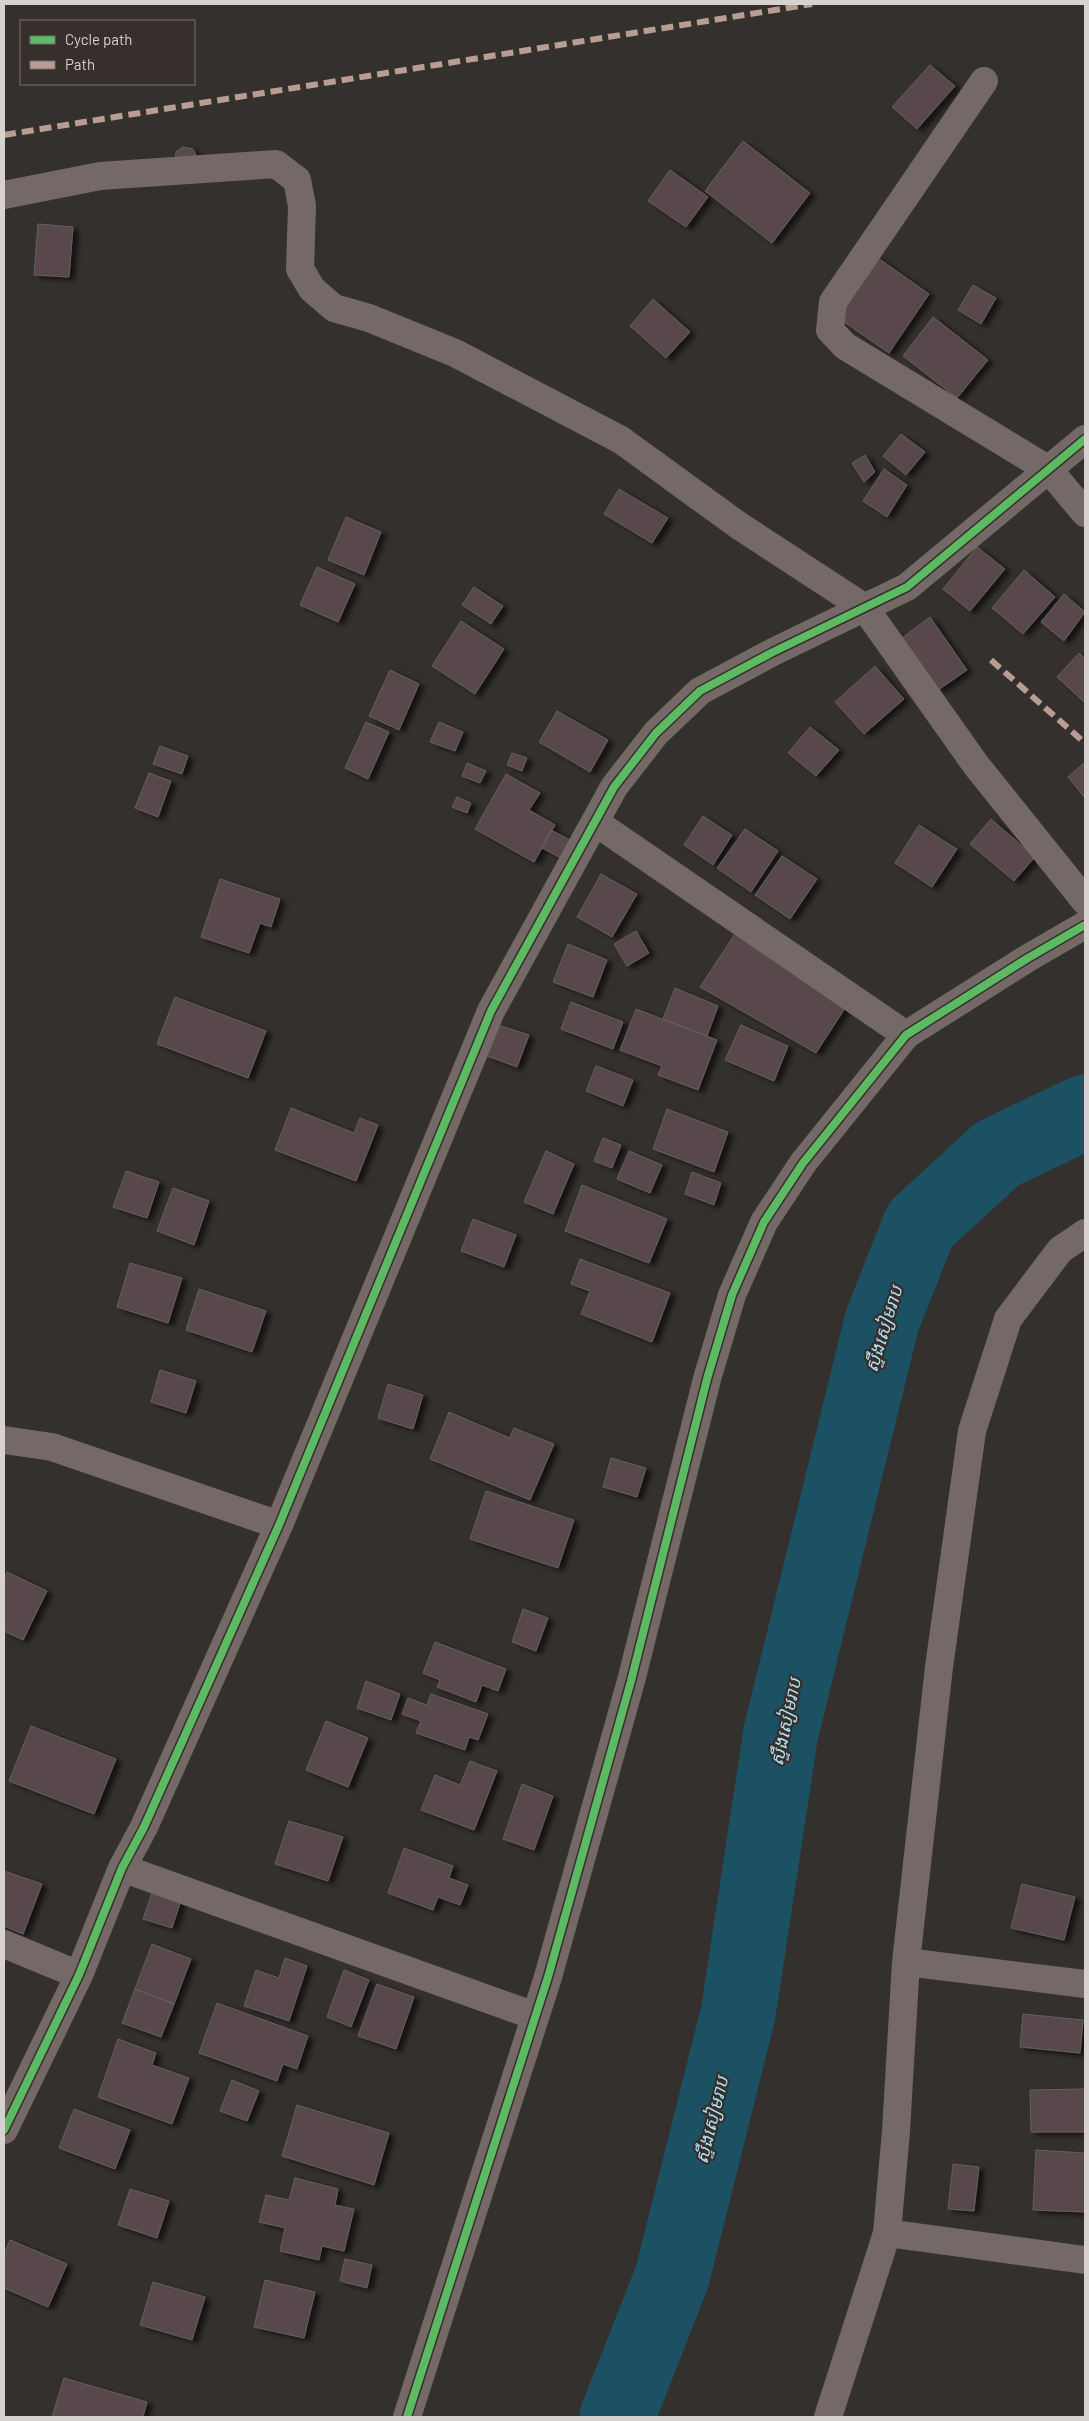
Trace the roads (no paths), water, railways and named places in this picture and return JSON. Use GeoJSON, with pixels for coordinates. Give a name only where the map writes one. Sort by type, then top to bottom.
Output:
{"type":"FeatureCollection","features":[{"type":"Feature","properties":{"kind":"street"},"geometry":{"type":"LineString","coordinates":[[984,81],[833,302],[830,330],[845,346],[1049,470],[1085,513]]}},
{"type":"Feature","properties":{"kind":"street"},"geometry":{"type":"LineString","coordinates":[[4,195],[100,176],[276,164],[297,180],[302,206],[300,269],[312,289],[334,308],[369,318],[455,353],[621,440],[738,525],[865,608],[976,765],[1085,900]]}},
{"type":"Feature","properties":{"kind":"street"},"geometry":{"type":"LineString","coordinates":[[4,2130],[79,1975],[122,1868],[144,1827],[279,1525],[491,1011],[614,787],[656,734],[700,691],[773,652],[906,587],[1085,439]]}},
{"type":"Feature","properties":{"kind":"street"},"geometry":{"type":"LineString","coordinates":[[595,822],[906,1035]]}},
{"type":"Feature","properties":{"kind":"street"},"geometry":{"type":"LineString","coordinates":[[407,2417],[535,2016],[631,1681],[707,1379],[732,1295],[764,1222],[802,1164],[906,1035],[1028,958],[1085,925]]}},
{"type":"Feature","properties":{"kind":"street"},"geometry":{"type":"LineString","coordinates":[[828,2417],[887,2233],[896,2131],[906,1962],[939,1667],[972,1431],[1008,1319],[1060,1250],[1085,1233]]}},
{"type":"Feature","properties":{"kind":"street"},"geometry":{"type":"LineString","coordinates":[[4,1440],[52,1447],[279,1525]]}},
{"type":"Feature","properties":{"kind":"street"},"geometry":{"type":"LineString","coordinates":[[122,1868],[535,2016]]}},
{"type":"Feature","properties":{"kind":"street"},"geometry":{"type":"LineString","coordinates":[[4,1944],[79,1975]]}},
{"type":"Feature","properties":{"kind":"street"},"geometry":{"type":"LineString","coordinates":[[906,1962],[1085,1984]]}},
{"type":"Feature","properties":{"kind":"street"},"geometry":{"type":"LineString","coordinates":[[887,2233],[1085,2260]]}},
{"type":"Feature","properties":{"kind":"waterway","name":"ស្ទឹងសៀមរាប"},"geometry":{"type":"LineString","coordinates":[[617,2417],[672,2277],[738,2014],[781,1732],[882,1321],[920,1225],[997,1154],[1085,1112]]}}]}
